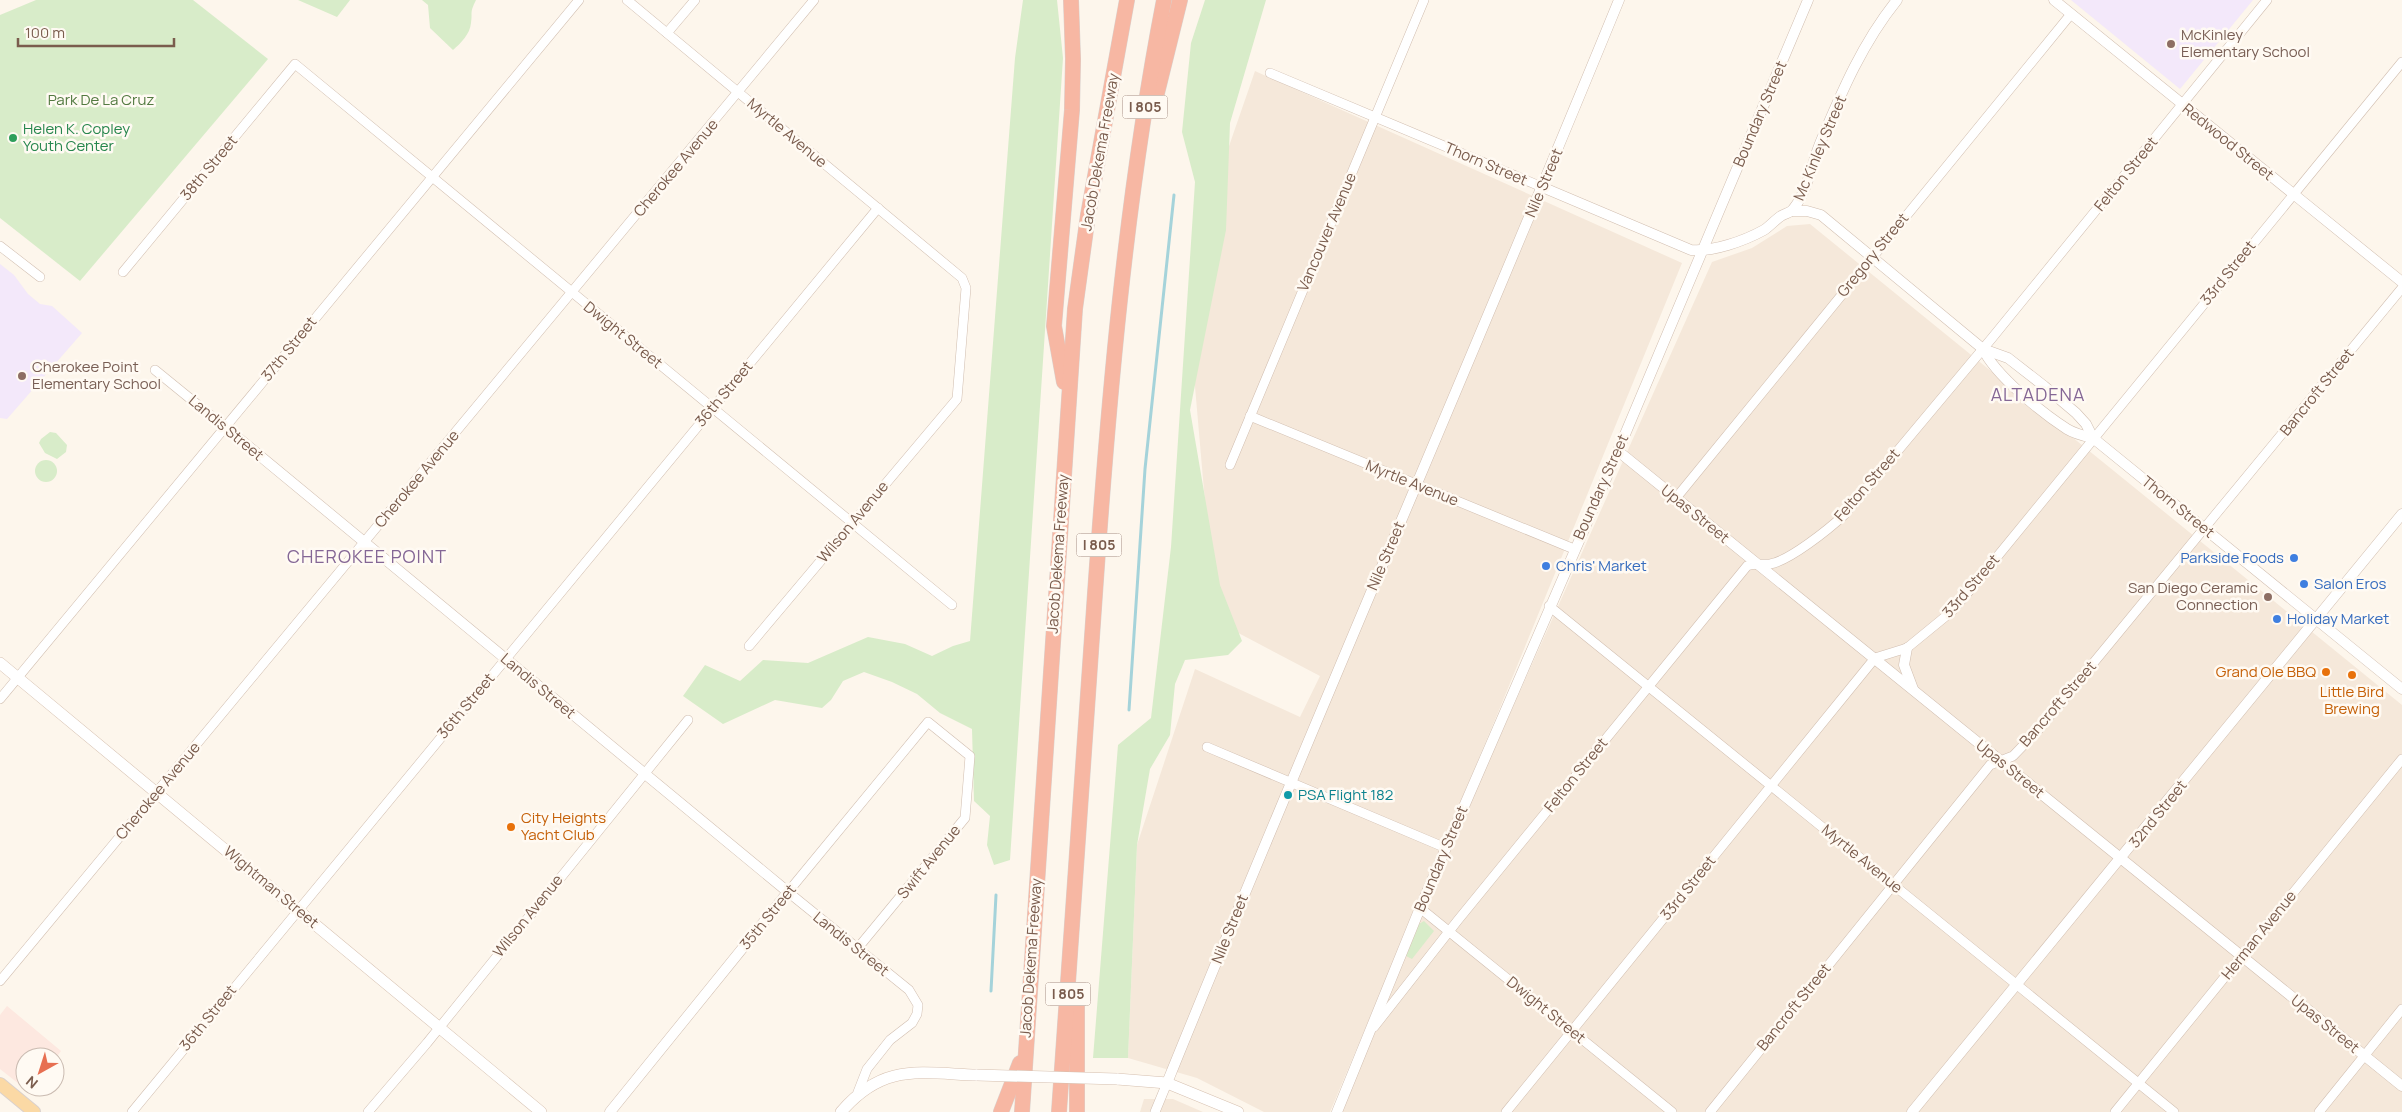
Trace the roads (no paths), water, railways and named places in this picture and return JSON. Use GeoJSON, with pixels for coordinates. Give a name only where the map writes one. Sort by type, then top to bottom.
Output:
{"type":"FeatureCollection","features":[{"type":"Feature","properties":{"kind":"highway"},"geometry":{"type":"LineString","coordinates":[[1068,404],[1054,326],[1072,110],[1071,0]]}},
{"type":"Feature","properties":{"kind":"highway","name":"Jacob Dekema Freeway"},"geometry":{"type":"LineString","coordinates":[[1022,1112],[1075,309],[1088,215],[1127,0]]}},
{"type":"Feature","properties":{"kind":"highway","name":"I 805"},"geometry":{"type":"LineString","coordinates":[[1059,1112],[1106,440],[1130,214],[1142,123],[1164,0]]}},
{"type":"Feature","properties":{"kind":"highway"},"geometry":{"type":"LineString","coordinates":[[1130,214],[1180,0]]}},
{"type":"Feature","properties":{"kind":"highway"},"geometry":{"type":"LineString","coordinates":[[1076,876],[1077,1112]]}},
{"type":"Feature","properties":{"kind":"highway"},"geometry":{"type":"LineString","coordinates":[[1001,1112],[1025,1052]]}},
{"type":"Feature","properties":{"kind":"main road","name":"Wightman Street"},"geometry":{"type":"LineString","coordinates":[[0,663],[541,1112]]}},
{"type":"Feature","properties":{"kind":"main road"},"geometry":{"type":"LineString","coordinates":[[841,1112],[858,1092],[872,1083],[891,1075],[914,1073],[1117,1079],[1167,1083],[1238,1112]]}},
{"type":"Feature","properties":{"kind":"main road"},"geometry":{"type":"LineString","coordinates":[[0,1084],[34,1112]]}},
{"type":"Feature","properties":{"kind":"street","name":"37th Street"},"geometry":{"type":"LineString","coordinates":[[0,699],[431,176],[579,0]]}},
{"type":"Feature","properties":{"kind":"street","name":"Myrtle Avenue"},"geometry":{"type":"LineString","coordinates":[[627,0],[962,278],[966,288],[957,399]]}},
{"type":"Feature","properties":{"kind":"street"},"geometry":{"type":"LineString","coordinates":[[667,33],[695,0]]}},
{"type":"Feature","properties":{"kind":"street","name":"Cherokee Avenue"},"geometry":{"type":"LineString","coordinates":[[0,981],[814,0]]}},
{"type":"Feature","properties":{"kind":"street","name":"Vancouver Avenue"},"geometry":{"type":"LineString","coordinates":[[1230,464],[1424,0]]}},
{"type":"Feature","properties":{"kind":"street","name":"Nile Street"},"geometry":{"type":"LineString","coordinates":[[1155,1112],[1290,782],[1542,188],[1619,0]]}},
{"type":"Feature","properties":{"kind":"street","name":"Boundary Street"},"geometry":{"type":"LineString","coordinates":[[1337,1112],[1420,908],[1618,451],[1808,0]]}},
{"type":"Feature","properties":{"kind":"street","name":"Mc Kinley Street"},"geometry":{"type":"LineString","coordinates":[[1702,251],[1757,233],[1793,211],[1800,200],[1821,142],[1863,48],[1879,22],[1897,0]]}},
{"type":"Feature","properties":{"kind":"street","name":"Redwood Street"},"geometry":{"type":"LineString","coordinates":[[2054,0],[2402,282]]}},
{"type":"Feature","properties":{"kind":"street","name":"Felton Street"},"geometry":{"type":"LineString","coordinates":[[1370,1032],[1449,931],[1747,566],[1757,563],[1770,564],[1796,551],[1836,522],[1983,349],[2267,0]]}},
{"type":"Feature","properties":{"kind":"street","name":"Gregory Street"},"geometry":{"type":"LineString","coordinates":[[1676,498],[2071,14]]}},
{"type":"Feature","properties":{"kind":"street","name":"33rd Street"},"geometry":{"type":"LineString","coordinates":[[1506,1112],[1875,658],[1907,648],[1951,612],[2402,62]]}},
{"type":"Feature","properties":{"kind":"street","name":"Dwight Street"},"geometry":{"type":"LineString","coordinates":[[295,64],[952,605]]}},
{"type":"Feature","properties":{"kind":"street","name":"38th Street"},"geometry":{"type":"LineString","coordinates":[[123,272],[295,64]]}},
{"type":"Feature","properties":{"kind":"street","name":"Thorn Street"},"geometry":{"type":"LineString","coordinates":[[1270,73],[1691,250],[1702,251]]}},
{"type":"Feature","properties":{"kind":"street","name":"36th Street"},"geometry":{"type":"LineString","coordinates":[[132,1112],[878,208]]}},
{"type":"Feature","properties":{"kind":"street","name":"Thorn Street"},"geometry":{"type":"LineString","coordinates":[[1793,211],[1807,211],[1821,215],[1983,349],[2008,358],[2076,413],[2086,424],[2093,438]]}},
{"type":"Feature","properties":{"kind":"street"},"geometry":{"type":"LineString","coordinates":[[0,246],[40,277]]}},
{"type":"Feature","properties":{"kind":"street","name":"Bancroft Street"},"geometry":{"type":"LineString","coordinates":[[1710,1112],[1990,765],[2013,756],[2039,729],[2402,288]]}},
{"type":"Feature","properties":{"kind":"street","name":"Thorn Street"},"geometry":{"type":"LineString","coordinates":[[1983,349],[1988,361],[2000,374],[2032,401],[2068,429],[2093,438],[2402,688]]}},
{"type":"Feature","properties":{"kind":"street","name":"Landis Street"},"geometry":{"type":"LineString","coordinates":[[155,370],[909,990],[918,1005],[917,1014],[912,1023],[890,1040],[867,1069],[858,1092]]}},
{"type":"Feature","properties":{"kind":"street","name":"Wilson Avenue"},"geometry":{"type":"LineString","coordinates":[[749,646],[957,399]]}},
{"type":"Feature","properties":{"kind":"street","name":"Myrtle Avenue"},"geometry":{"type":"LineString","coordinates":[[1250,416],[1574,550]]}},
{"type":"Feature","properties":{"kind":"street","name":"Upas Street"},"geometry":{"type":"LineString","coordinates":[[1618,451],[2402,1086]]}},
{"type":"Feature","properties":{"kind":"street","name":"32nd Street"},"geometry":{"type":"LineString","coordinates":[[1912,1112],[2402,514]]}},
{"type":"Feature","properties":{"kind":"street","name":"Myrtle Avenue"},"geometry":{"type":"LineString","coordinates":[[1550,606],[2174,1112]]}},
{"type":"Feature","properties":{"kind":"street"},"geometry":{"type":"LineString","coordinates":[[1907,648],[1904,665],[1914,690]]}},
{"type":"Feature","properties":{"kind":"street","name":"Wilson Avenue"},"geometry":{"type":"LineString","coordinates":[[368,1112],[688,720]]}},
{"type":"Feature","properties":{"kind":"street","name":"35th Street"},"geometry":{"type":"LineString","coordinates":[[610,1112],[928,722]]}},
{"type":"Feature","properties":{"kind":"street","name":"Swift Avenue"},"geometry":{"type":"LineString","coordinates":[[857,949],[965,818],[970,756],[928,722]]}},
{"type":"Feature","properties":{"kind":"street"},"geometry":{"type":"LineString","coordinates":[[1207,747],[1446,848]]}},
{"type":"Feature","properties":{"kind":"street","name":"Herman Avenue"},"geometry":{"type":"LineString","coordinates":[[2115,1112],[2402,759]]}},
{"type":"Feature","properties":{"kind":"street","name":"Dwight Street"},"geometry":{"type":"LineString","coordinates":[[1420,908],[1672,1112]]}},
{"type":"Feature","properties":{"kind":"street"},"geometry":{"type":"LineString","coordinates":[[2319,1112],[2402,1009]]}},
{"type":"Feature","properties":{"kind":"waterway"},"geometry":{"type":"LineString","coordinates":[[1129,710],[1145,469],[1174,195]]}},
{"type":"Feature","properties":{"kind":"waterway"},"geometry":{"type":"LineString","coordinates":[[991,991],[996,895]]}},
{"type":"Feature","properties":{"kind":"place","name":"McKinley Elementary School"},"geometry":{"type":"Point","coordinates":[2171,44]}},
{"type":"Feature","properties":{"kind":"place","name":"Helen K. Copley Youth Center"},"geometry":{"type":"Point","coordinates":[13,138]}},
{"type":"Feature","properties":{"kind":"place","name":"Cherokee Point Elementary School"},"geometry":{"type":"Point","coordinates":[22,376]}},
{"type":"Feature","properties":{"kind":"place","name":"Parkside Foods"},"geometry":{"type":"Point","coordinates":[2294,558]}},
{"type":"Feature","properties":{"kind":"place","name":"Chris' Market"},"geometry":{"type":"Point","coordinates":[1546,566]}},
{"type":"Feature","properties":{"kind":"place","name":"Salon Eros"},"geometry":{"type":"Point","coordinates":[2304,584]}},
{"type":"Feature","properties":{"kind":"place","name":"San Diego Ceramic Connection"},"geometry":{"type":"Point","coordinates":[2268,597]}},
{"type":"Feature","properties":{"kind":"place","name":"Holiday Market"},"geometry":{"type":"Point","coordinates":[2277,619]}},
{"type":"Feature","properties":{"kind":"place","name":"Grand Ole BBQ"},"geometry":{"type":"Point","coordinates":[2326,672]}},
{"type":"Feature","properties":{"kind":"place","name":"Little Bird Brewing"},"geometry":{"type":"Point","coordinates":[2352,675]}},
{"type":"Feature","properties":{"kind":"place","name":"PSA Flight 182"},"geometry":{"type":"Point","coordinates":[1288,795]}},
{"type":"Feature","properties":{"kind":"place","name":"City Heights Yacht Club"},"geometry":{"type":"Point","coordinates":[511,827]}},
{"type":"Feature","properties":{"kind":"district","name":"ALTADENA"},"geometry":{"type":"Point","coordinates":[2038,395]}},
{"type":"Feature","properties":{"kind":"district","name":"CHEROKEE POINT"},"geometry":{"type":"Point","coordinates":[367,557]}},
{"type":"Feature","properties":{"kind":"park label","name":"Park De La Cruz"},"geometry":{"type":"Point","coordinates":[101,100]}}]}
